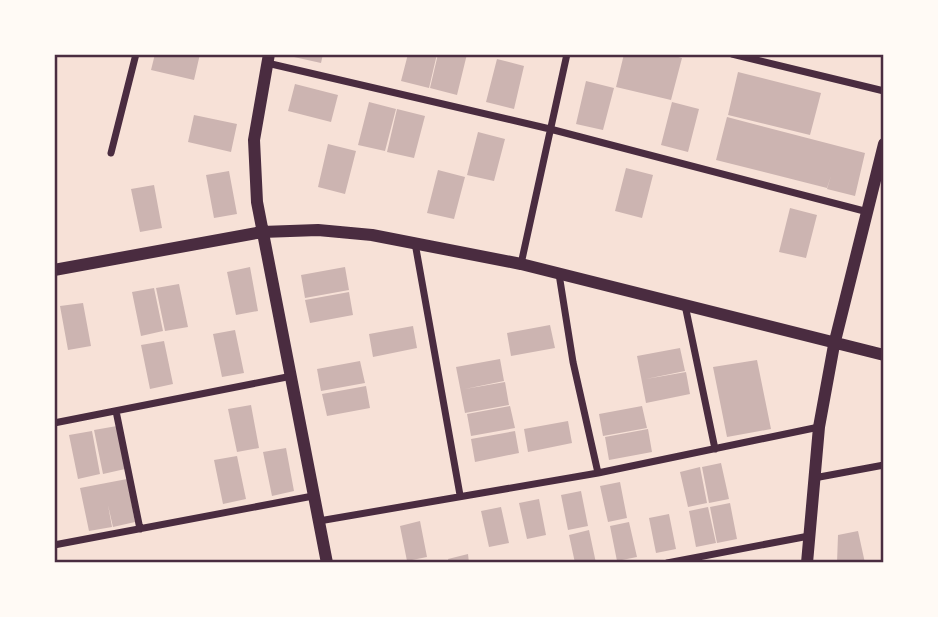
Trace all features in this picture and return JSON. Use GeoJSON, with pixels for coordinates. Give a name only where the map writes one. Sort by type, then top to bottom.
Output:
{"type":"FeatureCollection","features":[{"type":"Feature","properties":{"kind":"street"},"geometry":{"type":"LineString","coordinates":[[111,153],[136,54]]}},
{"type":"Feature","properties":{"kind":"street"},"geometry":{"type":"LineString","coordinates":[[521,264],[567,54]]}},
{"type":"Feature","properties":{"kind":"street"},"geometry":{"type":"LineString","coordinates":[[733,54],[765,58],[884,91]]}},
{"type":"Feature","properties":{"kind":"street"},"geometry":{"type":"LineString","coordinates":[[327,563],[262,232],[253,150],[267,59],[868,212]]}},
{"type":"Feature","properties":{"kind":"street"},"geometry":{"type":"LineString","coordinates":[[807,563],[819,427],[834,345],[884,144]]}},
{"type":"Feature","properties":{"kind":"street"},"geometry":{"type":"LineString","coordinates":[[54,271],[262,232],[318,230],[414,243],[521,264],[685,304],[834,345],[884,355]]}},
{"type":"Feature","properties":{"kind":"street"},"geometry":{"type":"LineString","coordinates":[[414,243],[460,495]]}},
{"type":"Feature","properties":{"kind":"street"},"geometry":{"type":"LineString","coordinates":[[559,273],[573,362],[598,472]]}},
{"type":"Feature","properties":{"kind":"street"},"geometry":{"type":"LineString","coordinates":[[685,304],[715,449]]}},
{"type":"Feature","properties":{"kind":"street"},"geometry":{"type":"LineString","coordinates":[[54,423],[292,376]]}},
{"type":"Feature","properties":{"kind":"street"},"geometry":{"type":"LineString","coordinates":[[116,411],[140,528]]}},
{"type":"Feature","properties":{"kind":"street"},"geometry":{"type":"LineString","coordinates":[[319,521],[598,472],[819,427]]}},
{"type":"Feature","properties":{"kind":"street"},"geometry":{"type":"LineString","coordinates":[[814,478],[884,465]]}},
{"type":"Feature","properties":{"kind":"street"},"geometry":{"type":"LineString","coordinates":[[54,545],[313,496]]}},
{"type":"Feature","properties":{"kind":"street"},"geometry":{"type":"LineString","coordinates":[[667,563],[809,536]]}},
{"type":"Feature","properties":{"kind":"building"},"geometry":{"type":"Polygon","coordinates":[[[155,54],[200,54],[194,80],[151,70],[155,54]]]}},
{"type":"Feature","properties":{"kind":"building"},"geometry":{"type":"Polygon","coordinates":[[[294,54],[323,54],[321,63],[294,57],[294,54]]]}},
{"type":"Feature","properties":{"kind":"building"},"geometry":{"type":"Polygon","coordinates":[[[408,54],[437,54],[429,88],[401,81],[408,54]]]}},
{"type":"Feature","properties":{"kind":"building"},"geometry":{"type":"Polygon","coordinates":[[[438,54],[467,54],[457,95],[430,88],[438,54]]]}},
{"type":"Feature","properties":{"kind":"building"},"geometry":{"type":"Polygon","coordinates":[[[624,54],[667,54],[682,58],[671,100],[616,87],[624,54]]]}},
{"type":"Feature","properties":{"kind":"building"},"geometry":{"type":"Polygon","coordinates":[[[497,59],[524,66],[514,109],[486,102],[497,59]]]}},
{"type":"Feature","properties":{"kind":"building"},"geometry":{"type":"Polygon","coordinates":[[[738,72],[821,93],[810,135],[728,115],[738,72]]]}},
{"type":"Feature","properties":{"kind":"building"},"geometry":{"type":"Polygon","coordinates":[[[586,81],[614,88],[603,130],[576,124],[586,81]]]}},
{"type":"Feature","properties":{"kind":"building"},"geometry":{"type":"Polygon","coordinates":[[[295,84],[338,95],[331,122],[288,111],[295,84]]]}},
{"type":"Feature","properties":{"kind":"building"},"geometry":{"type":"Polygon","coordinates":[[[369,102],[396,109],[385,151],[358,145],[369,102]]]}},
{"type":"Feature","properties":{"kind":"building"},"geometry":{"type":"Polygon","coordinates":[[[672,102],[699,109],[688,152],[661,145],[672,102]]]}},
{"type":"Feature","properties":{"kind":"building"},"geometry":{"type":"Polygon","coordinates":[[[397,109],[425,116],[414,158],[387,152],[397,109]]]}},
{"type":"Feature","properties":{"kind":"building"},"geometry":{"type":"Polygon","coordinates":[[[194,115],[237,124],[231,152],[188,142],[194,115]]]}},
{"type":"Feature","properties":{"kind":"building"},"geometry":{"type":"Polygon","coordinates":[[[727,117],[865,153],[855,196],[827,189],[831,176],[827,188],[716,160],[727,117]]]}},
{"type":"Feature","properties":{"kind":"building"},"geometry":{"type":"Polygon","coordinates":[[[478,132],[505,139],[494,181],[467,175],[478,132]]]}},
{"type":"Feature","properties":{"kind":"building"},"geometry":{"type":"Polygon","coordinates":[[[328,144],[356,151],[345,194],[318,187],[328,144]]]}},
{"type":"Feature","properties":{"kind":"building"},"geometry":{"type":"Polygon","coordinates":[[[626,168],[653,175],[642,218],[615,211],[626,168]]]}},
{"type":"Feature","properties":{"kind":"building"},"geometry":{"type":"Polygon","coordinates":[[[438,170],[465,177],[454,219],[427,213],[438,170]]]}},
{"type":"Feature","properties":{"kind":"building"},"geometry":{"type":"Polygon","coordinates":[[[229,171],[237,214],[214,218],[206,175],[229,171]]]}},
{"type":"Feature","properties":{"kind":"building"},"geometry":{"type":"Polygon","coordinates":[[[154,185],[162,228],[140,232],[131,189],[154,185]]]}},
{"type":"Feature","properties":{"kind":"building"},"geometry":{"type":"Polygon","coordinates":[[[790,208],[817,215],[806,258],[779,252],[790,208]]]}},
{"type":"Feature","properties":{"kind":"building"},"geometry":{"type":"Polygon","coordinates":[[[250,267],[258,311],[236,315],[227,272],[250,267]]]}},
{"type":"Feature","properties":{"kind":"building"},"geometry":{"type":"Polygon","coordinates":[[[345,267],[349,290],[305,298],[301,275],[345,267]]]}},
{"type":"Feature","properties":{"kind":"building"},"geometry":{"type":"Polygon","coordinates":[[[179,284],[188,327],[165,331],[156,288],[179,284]]]}},
{"type":"Feature","properties":{"kind":"building"},"geometry":{"type":"Polygon","coordinates":[[[154,288],[163,331],[141,336],[132,292],[154,288]]]}},
{"type":"Feature","properties":{"kind":"building"},"geometry":{"type":"Polygon","coordinates":[[[349,292],[353,315],[310,323],[305,300],[349,292]]]}},
{"type":"Feature","properties":{"kind":"building"},"geometry":{"type":"Polygon","coordinates":[[[83,303],[91,346],[68,350],[60,306],[83,303]]]}},
{"type":"Feature","properties":{"kind":"building"},"geometry":{"type":"Polygon","coordinates":[[[550,325],[555,348],[511,356],[507,333],[550,325]]]}},
{"type":"Feature","properties":{"kind":"building"},"geometry":{"type":"Polygon","coordinates":[[[413,326],[417,348],[373,357],[369,334],[413,326]]]}},
{"type":"Feature","properties":{"kind":"building"},"geometry":{"type":"Polygon","coordinates":[[[235,330],[244,373],[222,377],[213,334],[235,330]]]}},
{"type":"Feature","properties":{"kind":"building"},"geometry":{"type":"Polygon","coordinates":[[[164,341],[173,384],[150,389],[141,345],[164,341]]]}},
{"type":"Feature","properties":{"kind":"building"},"geometry":{"type":"Polygon","coordinates":[[[680,348],[685,371],[646,379],[686,372],[690,394],[646,403],[637,356],[680,348]]]}},
{"type":"Feature","properties":{"kind":"building"},"geometry":{"type":"Polygon","coordinates":[[[500,359],[504,381],[465,389],[505,382],[509,405],[465,413],[456,367],[500,359]]]}},
{"type":"Feature","properties":{"kind":"building"},"geometry":{"type":"Polygon","coordinates":[[[757,360],[771,429],[727,437],[713,367],[757,360]]]}},
{"type":"Feature","properties":{"kind":"building"},"geometry":{"type":"Polygon","coordinates":[[[360,361],[365,383],[321,391],[317,369],[360,361]]]}},
{"type":"Feature","properties":{"kind":"building"},"geometry":{"type":"Polygon","coordinates":[[[366,386],[370,408],[327,416],[322,394],[366,386]]]}},
{"type":"Feature","properties":{"kind":"building"},"geometry":{"type":"Polygon","coordinates":[[[251,405],[259,448],[237,452],[228,409],[251,405]]]}},
{"type":"Feature","properties":{"kind":"building"},"geometry":{"type":"Polygon","coordinates":[[[510,406],[515,428],[471,436],[467,414],[510,406]]]}},
{"type":"Feature","properties":{"kind":"building"},"geometry":{"type":"Polygon","coordinates":[[[642,406],[647,428],[603,436],[599,414],[642,406]]]}},
{"type":"Feature","properties":{"kind":"building"},"geometry":{"type":"Polygon","coordinates":[[[568,421],[572,443],[528,452],[524,429],[568,421]]]}},
{"type":"Feature","properties":{"kind":"building"},"geometry":{"type":"Polygon","coordinates":[[[117,426],[125,469],[103,474],[94,430],[117,426]]]}},
{"type":"Feature","properties":{"kind":"building"},"geometry":{"type":"Polygon","coordinates":[[[648,429],[652,452],[609,460],[605,437],[648,429]]]}},
{"type":"Feature","properties":{"kind":"building"},"geometry":{"type":"Polygon","coordinates":[[[92,431],[100,474],[78,479],[69,435],[92,431]]]}},
{"type":"Feature","properties":{"kind":"building"},"geometry":{"type":"Polygon","coordinates":[[[515,431],[519,453],[475,462],[471,439],[515,431]]]}},
{"type":"Feature","properties":{"kind":"building"},"geometry":{"type":"Polygon","coordinates":[[[286,448],[294,491],[272,496],[263,452],[286,448]]]}},
{"type":"Feature","properties":{"kind":"building"},"geometry":{"type":"Polygon","coordinates":[[[237,456],[246,499],[223,504],[214,460],[237,456]]]}},
{"type":"Feature","properties":{"kind":"building"},"geometry":{"type":"Polygon","coordinates":[[[721,463],[729,499],[709,503],[702,467],[721,463]]]}},
{"type":"Feature","properties":{"kind":"building"},"geometry":{"type":"Polygon","coordinates":[[[700,467],[707,503],[688,507],[680,472],[700,467]]]}},
{"type":"Feature","properties":{"kind":"building"},"geometry":{"type":"Polygon","coordinates":[[[127,479],[135,522],[113,527],[108,505],[112,527],[89,531],[80,488],[127,479]]]}},
{"type":"Feature","properties":{"kind":"building"},"geometry":{"type":"Polygon","coordinates":[[[620,482],[627,518],[608,522],[600,486],[620,482]]]}},
{"type":"Feature","properties":{"kind":"building"},"geometry":{"type":"Polygon","coordinates":[[[581,491],[588,526],[568,530],[561,495],[581,491]]]}},
{"type":"Feature","properties":{"kind":"building"},"geometry":{"type":"Polygon","coordinates":[[[539,499],[546,535],[527,539],[519,503],[539,499]]]}},
{"type":"Feature","properties":{"kind":"building"},"geometry":{"type":"Polygon","coordinates":[[[730,503],[737,539],[717,543],[710,507],[730,503]]]}},
{"type":"Feature","properties":{"kind":"building"},"geometry":{"type":"Polygon","coordinates":[[[501,507],[509,543],[489,547],[481,511],[501,507]]]}},
{"type":"Feature","properties":{"kind":"building"},"geometry":{"type":"Polygon","coordinates":[[[708,507],[716,543],[696,547],[689,511],[708,507]]]}},
{"type":"Feature","properties":{"kind":"building"},"geometry":{"type":"Polygon","coordinates":[[[669,514],[676,549],[656,553],[649,518],[669,514]]]}},
{"type":"Feature","properties":{"kind":"building"},"geometry":{"type":"Polygon","coordinates":[[[420,521],[427,557],[407,561],[400,526],[420,521]]]}},
{"type":"Feature","properties":{"kind":"building"},"geometry":{"type":"Polygon","coordinates":[[[629,522],[637,557],[617,561],[610,526],[629,522]]]}},
{"type":"Feature","properties":{"kind":"building"},"geometry":{"type":"Polygon","coordinates":[[[589,530],[596,563],[575,563],[569,535],[589,530]]]}},
{"type":"Feature","properties":{"kind":"building"},"geometry":{"type":"Polygon","coordinates":[[[858,531],[865,563],[837,563],[838,535],[858,531]]]}},
{"type":"Feature","properties":{"kind":"building"},"geometry":{"type":"Polygon","coordinates":[[[468,554],[469,563],[449,563],[448,559],[468,554]]]}}]}
